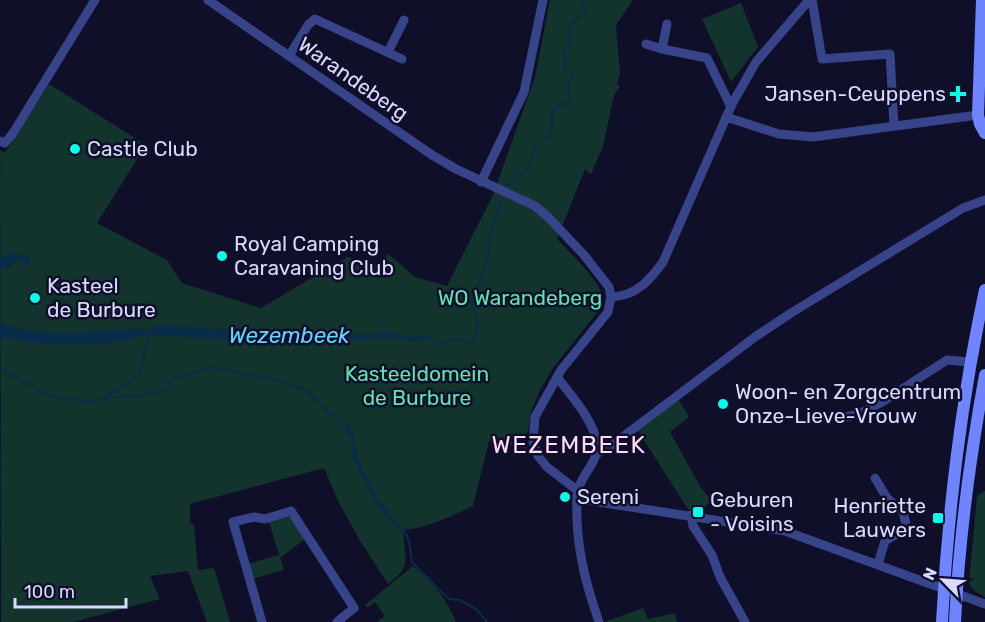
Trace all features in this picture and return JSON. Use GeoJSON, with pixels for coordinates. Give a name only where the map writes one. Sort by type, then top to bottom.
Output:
{"type":"FeatureCollection","features":[{"type":"Feature","properties":{"kind":"main road"},"geometry":{"type":"LineString","coordinates":[[982,0],[978,115],[985,133]]}},
{"type":"Feature","properties":{"kind":"main road"},"geometry":{"type":"LineString","coordinates":[[942,622],[951,492],[970,362],[985,290]]}},
{"type":"Feature","properties":{"kind":"main road"},"geometry":{"type":"LineString","coordinates":[[955,622],[969,468],[985,375]]}},
{"type":"Feature","properties":{"kind":"street"},"geometry":{"type":"LineString","coordinates":[[2,142],[25,113],[95,0]]}},
{"type":"Feature","properties":{"kind":"street","name":"Warandeberg"},"geometry":{"type":"LineString","coordinates":[[208,0],[432,155],[481,182],[525,201],[549,218],[600,275],[609,287],[611,297]]}},
{"type":"Feature","properties":{"kind":"street"},"geometry":{"type":"LineString","coordinates":[[481,182],[524,92],[543,0]]}},
{"type":"Feature","properties":{"kind":"street"},"geometry":{"type":"LineString","coordinates":[[811,0],[756,62],[726,117],[663,262],[654,274],[635,291],[625,296],[611,297],[608,312],[557,377],[537,411],[533,442],[542,461],[577,493],[592,501],[784,531],[985,604]]}},
{"type":"Feature","properties":{"kind":"street"},"geometry":{"type":"LineString","coordinates":[[811,0],[822,59],[890,54],[894,126]]}},
{"type":"Feature","properties":{"kind":"street"},"geometry":{"type":"LineString","coordinates":[[289,56],[308,25],[315,19],[402,59]]}},
{"type":"Feature","properties":{"kind":"street"},"geometry":{"type":"LineString","coordinates":[[388,52],[404,20]]}},
{"type":"Feature","properties":{"kind":"street"},"geometry":{"type":"LineString","coordinates":[[662,49],[667,24]]}},
{"type":"Feature","properties":{"kind":"street"},"geometry":{"type":"LineString","coordinates":[[646,44],[707,58],[731,107]]}},
{"type":"Feature","properties":{"kind":"street"},"geometry":{"type":"LineString","coordinates":[[726,117],[779,134],[813,138],[978,115]]}},
{"type":"Feature","properties":{"kind":"street"},"geometry":{"type":"LineString","coordinates":[[599,622],[577,545],[577,493],[582,479],[598,453],[612,445],[754,337],[963,208],[985,200]]}},
{"type":"Feature","properties":{"kind":"street"},"geometry":{"type":"LineString","coordinates":[[842,418],[859,414],[882,402],[947,360],[970,362]]}},
{"type":"Feature","properties":{"kind":"street"},"geometry":{"type":"LineString","coordinates":[[557,377],[596,436],[598,453]]}},
{"type":"Feature","properties":{"kind":"street"},"geometry":{"type":"LineString","coordinates":[[875,478],[887,498],[903,512],[907,528],[885,541],[878,564]]}},
{"type":"Feature","properties":{"kind":"street"},"geometry":{"type":"LineString","coordinates":[[262,622],[233,522],[254,517],[265,519],[291,512],[354,608]]}},
{"type":"Feature","properties":{"kind":"street"},"geometry":{"type":"LineString","coordinates":[[691,515],[693,526],[711,555],[720,577],[745,622]]}},
{"type":"Feature","properties":{"kind":"street"},"geometry":{"type":"LineString","coordinates":[[337,622],[363,602]]}},
{"type":"Feature","properties":{"kind":"green space"},"geometry":{"type":"Polygon","coordinates":[[[550,0],[633,0],[616,25],[620,74],[617,84],[620,87],[614,95],[603,146],[591,174],[585,169],[557,239],[594,279],[603,299],[599,310],[553,368],[540,390],[531,412],[525,437],[527,450],[489,441],[473,506],[425,526],[401,528],[405,562],[399,574],[388,584],[338,501],[324,468],[190,504],[190,523],[194,524],[198,570],[214,568],[230,622],[207,622],[188,571],[150,576],[160,599],[73,622],[1,622],[0,150],[5,153],[49,84],[146,145],[97,223],[167,260],[182,283],[261,308],[347,257],[379,266],[388,254],[415,277],[447,286],[493,195],[535,77],[550,0]]]}},
{"type":"Feature","properties":{"kind":"green space"},"geometry":{"type":"Polygon","coordinates":[[[741,3],[758,47],[731,82],[702,19],[741,3]]]}},
{"type":"Feature","properties":{"kind":"green space"},"geometry":{"type":"Polygon","coordinates":[[[678,399],[689,417],[670,432],[701,488],[711,499],[702,511],[688,509],[638,431],[678,399]]]}},
{"type":"Feature","properties":{"kind":"green space"},"geometry":{"type":"Polygon","coordinates":[[[985,491],[985,597],[973,590],[969,582],[977,496],[985,491]]]}},
{"type":"Feature","properties":{"kind":"green space"},"geometry":{"type":"Polygon","coordinates":[[[291,518],[305,539],[280,558],[284,570],[252,579],[247,564],[279,555],[269,522],[291,518]]]}},
{"type":"Feature","properties":{"kind":"green space"},"geometry":{"type":"Polygon","coordinates":[[[413,566],[438,591],[456,622],[377,622],[385,616],[375,602],[367,608],[365,605],[413,566]]]}},
{"type":"Feature","properties":{"kind":"green space"},"geometry":{"type":"Polygon","coordinates":[[[643,608],[648,619],[675,613],[677,622],[605,622],[643,608]]]}},
{"type":"Feature","properties":{"kind":"water"},"geometry":{"type":"Polygon","coordinates":[[[12,252],[30,258],[30,265],[16,260],[8,269],[0,267],[0,256],[6,257],[12,252]]]}},
{"type":"Feature","properties":{"kind":"water"},"geometry":{"type":"Polygon","coordinates":[[[0,322],[29,331],[86,332],[145,329],[148,333],[117,342],[54,344],[0,336],[0,322]]]}},
{"type":"Feature","properties":{"kind":"water"},"geometry":{"type":"Polygon","coordinates":[[[161,325],[290,331],[308,336],[337,332],[365,335],[387,332],[415,338],[429,336],[428,340],[414,342],[401,338],[376,337],[366,340],[333,340],[315,345],[304,342],[238,341],[150,335],[151,328],[161,325]]]}},
{"type":"Feature","properties":{"kind":"water"},"geometry":{"type":"Polygon","coordinates":[[[346,421],[354,436],[359,460],[369,483],[379,500],[404,529],[403,533],[379,508],[360,473],[346,421]]]}},
{"type":"Feature","properties":{"kind":"waterway","name":"Wezembeek"},"geometry":{"type":"LineString","coordinates":[[508,185],[530,165],[534,148],[550,132],[553,109],[569,101],[569,82],[574,76],[565,70],[564,51],[571,43],[569,28],[586,10],[582,0]]}},
{"type":"Feature","properties":{"kind":"waterway","name":"Wezembeek"},"geometry":{"type":"LineString","coordinates":[[428,337],[444,344],[454,340],[472,343],[475,340],[478,325],[472,301],[473,294],[488,257],[491,227],[502,201]]}},
{"type":"Feature","properties":{"kind":"waterway","name":"Wezembeek"},"geometry":{"type":"LineString","coordinates":[[0,369],[44,393],[92,402],[102,399],[140,375],[150,333]]}},
{"type":"Feature","properties":{"kind":"waterway"},"geometry":{"type":"LineString","coordinates":[[105,398],[152,394],[172,388],[167,382],[212,367],[285,382],[306,390],[342,423],[349,434]]}},
{"type":"Feature","properties":{"kind":"waterway"},"geometry":{"type":"LineString","coordinates":[[353,447],[352,454],[357,464]]}},
{"type":"Feature","properties":{"kind":"waterway"},"geometry":{"type":"LineString","coordinates":[[404,529],[409,541],[412,562],[449,599],[459,600],[476,609],[487,622]]}},
{"type":"Feature","properties":{"kind":"place","name":"Jansen-Ceuppens"},"geometry":{"type":"Point","coordinates":[958,94]}},
{"type":"Feature","properties":{"kind":"place","name":"Castle Club"},"geometry":{"type":"Point","coordinates":[75,149]}},
{"type":"Feature","properties":{"kind":"place","name":"Royal Camping Caravaning Club"},"geometry":{"type":"Point","coordinates":[222,256]}},
{"type":"Feature","properties":{"kind":"place","name":"Kasteel de Burbure"},"geometry":{"type":"Point","coordinates":[35,298]}},
{"type":"Feature","properties":{"kind":"place","name":"Woon- en Zorgcentrum Onze-Lieve-Vrouw"},"geometry":{"type":"Point","coordinates":[723,404]}},
{"type":"Feature","properties":{"kind":"place","name":"Sereni"},"geometry":{"type":"Point","coordinates":[565,497]}},
{"type":"Feature","properties":{"kind":"place","name":"Geburen - Voisins"},"geometry":{"type":"Point","coordinates":[698,512]}},
{"type":"Feature","properties":{"kind":"place","name":"Henriette Lauwers"},"geometry":{"type":"Point","coordinates":[938,518]}},
{"type":"Feature","properties":{"kind":"district","name":"WEZEMBEEK"},"geometry":{"type":"Point","coordinates":[569,445]}},
{"type":"Feature","properties":{"kind":"park label","name":"WO Warandeberg"},"geometry":{"type":"Point","coordinates":[520,298]}},
{"type":"Feature","properties":{"kind":"park label","name":"Kasteeldomein de Burbure"},"geometry":{"type":"Point","coordinates":[417,386]}}]}
